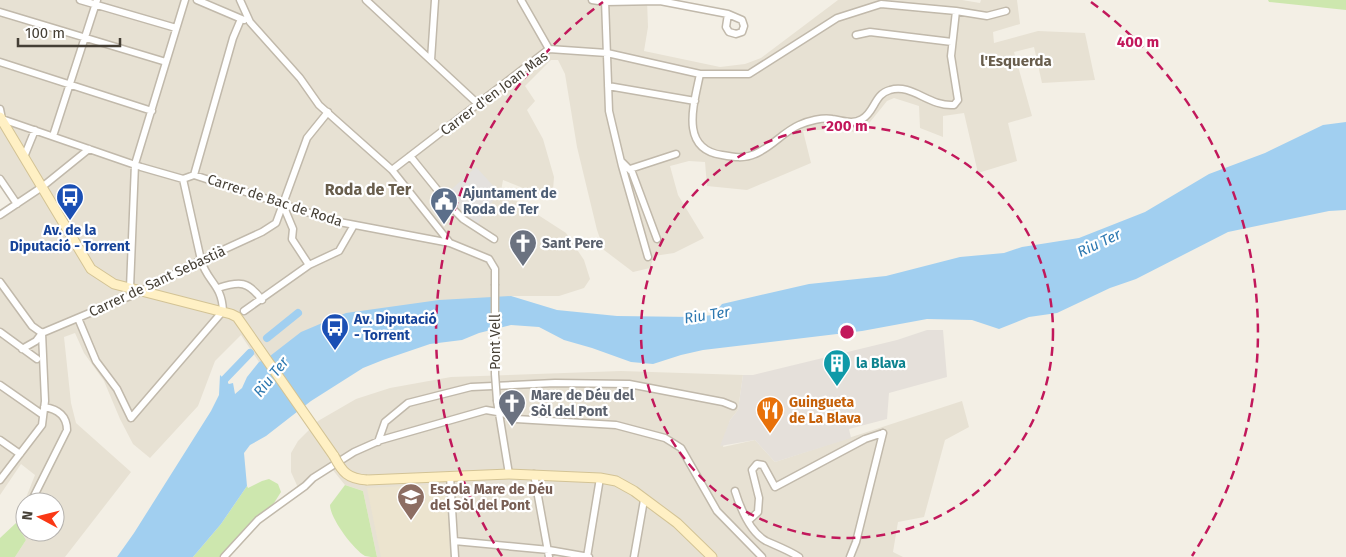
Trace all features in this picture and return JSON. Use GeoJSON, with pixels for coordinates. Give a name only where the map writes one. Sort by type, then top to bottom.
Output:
{"type":"FeatureCollection","features":[{"type":"Feature","properties":{"kind":"street"},"geometry":{"type":"LineString","coordinates":[[80,0],[96,2],[176,28]]}},
{"type":"Feature","properties":{"kind":"street"},"geometry":{"type":"LineString","coordinates":[[130,288],[134,164],[185,0]]}},
{"type":"Feature","properties":{"kind":"street"},"geometry":{"type":"LineString","coordinates":[[197,0],[250,22]]}},
{"type":"Feature","properties":{"kind":"street"},"geometry":{"type":"LineString","coordinates":[[240,0],[250,22],[300,78],[319,105],[392,170],[450,243]]}},
{"type":"Feature","properties":{"kind":"street"},"geometry":{"type":"LineString","coordinates":[[366,0],[478,104]]}},
{"type":"Feature","properties":{"kind":"street"},"geometry":{"type":"LineString","coordinates":[[431,60],[435,0]]}},
{"type":"Feature","properties":{"kind":"street"},"geometry":{"type":"LineString","coordinates":[[520,0],[550,49]]}},
{"type":"Feature","properties":{"kind":"street"},"geometry":{"type":"LineString","coordinates":[[592,0],[660,1],[728,14]]}},
{"type":"Feature","properties":{"kind":"street"},"geometry":{"type":"LineString","coordinates":[[605,1],[609,111],[621,162],[648,257]]}},
{"type":"Feature","properties":{"kind":"street"},"geometry":{"type":"LineString","coordinates":[[53,136],[96,2]]}},
{"type":"Feature","properties":{"kind":"street","name":"Carrer d'en Joan Mas"},"geometry":{"type":"LineString","coordinates":[[392,170],[550,49],[607,53],[700,74],[749,74],[837,18],[881,4],[988,16],[1006,11]]}},
{"type":"Feature","properties":{"kind":"street"},"geometry":{"type":"LineString","coordinates":[[700,74],[695,101],[694,137],[711,154],[741,158],[753,156],[768,148],[798,125],[831,118],[844,122],[861,120],[868,114],[880,95],[887,90],[895,88],[906,89],[938,105],[954,105],[958,100],[951,56],[956,11]]}},
{"type":"Feature","properties":{"kind":"street"},"geometry":{"type":"LineString","coordinates":[[0,12],[166,62]]}},
{"type":"Feature","properties":{"kind":"street"},"geometry":{"type":"LineString","coordinates":[[194,175],[233,38],[241,19]]}},
{"type":"Feature","properties":{"kind":"street"},"geometry":{"type":"LineString","coordinates":[[856,34],[870,32],[952,42]]}},
{"type":"Feature","properties":{"kind":"street"},"geometry":{"type":"LineString","coordinates":[[0,62],[152,111]]}},
{"type":"Feature","properties":{"kind":"street"},"geometry":{"type":"LineString","coordinates":[[608,86],[695,101]]}},
{"type":"Feature","properties":{"kind":"street"},"geometry":{"type":"LineString","coordinates":[[0,109],[1,118],[91,269],[114,284],[223,311],[231,314],[241,322],[334,456],[343,472],[358,479],[367,480],[509,474],[600,478],[622,484],[634,491],[676,523],[712,557]]}},
{"type":"Feature","properties":{"kind":"street","name":"Carrer de Sant Sebastià"},"geometry":{"type":"LineString","coordinates":[[22,349],[36,340],[42,333],[142,291],[201,260],[262,232],[276,222],[307,138],[328,112]]}},
{"type":"Feature","properties":{"kind":"street"},"geometry":{"type":"LineString","coordinates":[[1,118],[89,149],[184,179],[203,268],[218,288],[223,311],[131,418],[116,389],[96,361],[78,318]]}},
{"type":"Feature","properties":{"kind":"street"},"geometry":{"type":"LineString","coordinates":[[24,157],[35,130]]}},
{"type":"Feature","properties":{"kind":"street"},"geometry":{"type":"LineString","coordinates":[[0,215],[42,187],[89,149]]}},
{"type":"Feature","properties":{"kind":"street"},"geometry":{"type":"LineString","coordinates":[[630,170],[676,154]]}},
{"type":"Feature","properties":{"kind":"street"},"geometry":{"type":"LineString","coordinates":[[410,156],[463,219],[494,239]]}},
{"type":"Feature","properties":{"kind":"street"},"geometry":{"type":"LineString","coordinates":[[621,162],[632,172],[657,239]]}},
{"type":"Feature","properties":{"kind":"street","name":"Carrer de Bac de Roda"},"geometry":{"type":"LineString","coordinates":[[184,179],[194,175],[334,221],[450,243]]}},
{"type":"Feature","properties":{"kind":"street"},"geometry":{"type":"LineString","coordinates":[[0,179],[17,204]]}},
{"type":"Feature","properties":{"kind":"street"},"geometry":{"type":"LineString","coordinates":[[283,205],[293,229],[292,239],[309,265]]}},
{"type":"Feature","properties":{"kind":"street"},"geometry":{"type":"LineString","coordinates":[[244,311],[309,265],[340,251],[354,225]]}},
{"type":"Feature","properties":{"kind":"street","name":"Pont Vell"},"geometry":{"type":"LineString","coordinates":[[450,243],[489,259],[495,269],[495,374],[498,412],[509,474]]}},
{"type":"Feature","properties":{"kind":"street"},"geometry":{"type":"LineString","coordinates":[[0,282],[32,326],[42,333],[44,407],[42,425],[0,480]]}},
{"type":"Feature","properties":{"kind":"street"},"geometry":{"type":"LineString","coordinates":[[218,288],[243,284],[253,287],[262,300]]}},
{"type":"Feature","properties":{"kind":"street"},"geometry":{"type":"LineString","coordinates":[[0,332],[37,359]]}},
{"type":"Feature","properties":{"kind":"street"},"geometry":{"type":"LineString","coordinates":[[378,442],[385,422],[408,403],[471,387],[555,383],[629,384],[723,402],[733,406]]}},
{"type":"Feature","properties":{"kind":"street"},"geometry":{"type":"LineString","coordinates":[[0,385],[43,415]]}},
{"type":"Feature","properties":{"kind":"street"},"geometry":{"type":"LineString","coordinates":[[36,492],[67,430],[67,423],[63,416],[55,409],[44,407]]}},
{"type":"Feature","properties":{"kind":"street"},"geometry":{"type":"LineString","coordinates":[[224,557],[258,520],[305,486],[313,478],[354,452],[378,442],[486,410],[516,418],[616,426],[665,438],[681,448],[717,511],[762,557]]}},
{"type":"Feature","properties":{"kind":"street"},"geometry":{"type":"LineString","coordinates":[[748,521],[758,512],[760,498],[752,470],[756,464],[763,465],[775,488],[865,440],[883,433],[856,542],[850,557]]}},
{"type":"Feature","properties":{"kind":"street"},"geometry":{"type":"LineString","coordinates":[[0,440],[20,454]]}},
{"type":"Feature","properties":{"kind":"street"},"geometry":{"type":"LineString","coordinates":[[534,474],[549,553]]}},
{"type":"Feature","properties":{"kind":"street"},"geometry":{"type":"LineString","coordinates":[[450,476],[455,557]]}},
{"type":"Feature","properties":{"kind":"street"},"geometry":{"type":"LineString","coordinates":[[454,541],[588,557],[600,478]]}},
{"type":"Feature","properties":{"kind":"street"},"geometry":{"type":"LineString","coordinates":[[735,491],[739,506],[748,521],[764,540],[789,550],[798,557]]}},
{"type":"Feature","properties":{"kind":"street"},"geometry":{"type":"LineString","coordinates":[[634,557],[644,500]]}},
{"type":"Feature","properties":{"kind":"shaded area"},"geometry":{"type":"Polygon","coordinates":[[[0,0],[647,0],[648,27],[644,51],[720,67],[745,64],[761,58],[838,0],[962,0],[980,3],[981,0],[1017,0],[1020,24],[993,32],[994,43],[1038,31],[1085,33],[1095,80],[1042,83],[1034,47],[1014,52],[1032,116],[1008,123],[1017,161],[978,173],[964,113],[943,116],[943,137],[920,128],[919,106],[894,98],[887,101],[866,127],[855,132],[832,129],[803,131],[811,163],[747,190],[707,186],[705,162],[689,161],[670,166],[678,195],[704,238],[674,253],[654,256],[650,268],[633,272],[604,250],[597,230],[577,147],[565,74],[558,60],[551,60],[525,86],[535,101],[527,110],[543,139],[554,177],[553,190],[538,194],[503,180],[501,191],[566,233],[584,260],[590,279],[584,288],[559,296],[511,296],[270,356],[259,362],[241,335],[215,361],[198,406],[150,458],[133,444],[104,381],[84,353],[75,333],[64,337],[71,403],[76,423],[131,472],[65,557],[15,557],[25,542],[65,542],[65,492],[28,492],[35,475],[21,464],[0,495],[0,210],[11,203],[0,185],[0,0]]]}},
{"type":"Feature","properties":{"kind":"shaded area"},"geometry":{"type":"Polygon","coordinates":[[[476,167],[499,192],[476,226],[462,217],[443,197],[476,167]]]}},
{"type":"Feature","properties":{"kind":"shaded area"},"geometry":{"type":"Polygon","coordinates":[[[927,330],[943,330],[947,377],[889,393],[887,419],[849,429],[851,438],[775,462],[755,440],[720,446],[730,420],[738,410],[743,375],[753,375],[897,340],[927,330]]]}},
{"type":"Feature","properties":{"kind":"shaded area"},"geometry":{"type":"Polygon","coordinates":[[[621,371],[743,375],[738,410],[730,420],[723,447],[755,440],[775,462],[962,401],[969,427],[945,440],[924,517],[898,522],[893,552],[903,557],[377,557],[363,491],[345,485],[332,469],[300,492],[291,472],[291,453],[298,441],[318,421],[356,399],[390,388],[451,377],[621,371]]]}},
{"type":"Feature","properties":{"kind":"shaded area","name":"Escola Mare de Déu del Sòl del Pont"},"geometry":{"type":"Polygon","coordinates":[[[444,484],[448,488],[450,557],[381,557],[367,488],[444,484]]]}},
{"type":"Feature","properties":{"kind":"green space"},"geometry":{"type":"Polygon","coordinates":[[[1268,0],[1346,0],[1346,10],[1269,2],[1268,0]]]}},
{"type":"Feature","properties":{"kind":"green space"},"geometry":{"type":"Polygon","coordinates":[[[269,479],[278,484],[281,492],[274,503],[220,557],[193,557],[221,524],[247,486],[248,488],[269,479]]]}},
{"type":"Feature","properties":{"kind":"green space"},"geometry":{"type":"Polygon","coordinates":[[[345,485],[363,491],[377,557],[365,556],[354,547],[343,533],[331,511],[330,505],[345,485]]]}},
{"type":"Feature","properties":{"kind":"green space"},"geometry":{"type":"Polygon","coordinates":[[[15,524],[15,542],[25,542],[15,557],[0,557],[0,538],[15,524]]]}},
{"type":"Feature","properties":{"kind":"water","name":"Riu Ter"},"geometry":{"type":"Polygon","coordinates":[[[1346,122],[1346,210],[1329,211],[1228,232],[1136,279],[1110,288],[1057,313],[1029,317],[999,329],[972,320],[927,319],[862,331],[703,350],[653,364],[631,362],[564,340],[539,327],[511,325],[479,333],[462,340],[430,344],[383,360],[363,368],[311,401],[266,436],[250,445],[244,453],[247,486],[221,524],[193,557],[117,557],[211,411],[219,395],[220,375],[229,384],[233,383],[235,394],[242,388],[247,377],[259,362],[270,356],[301,332],[346,313],[439,300],[511,296],[557,310],[617,316],[692,317],[713,315],[722,304],[809,284],[886,276],[960,257],[1004,253],[1022,247],[1079,238],[1145,212],[1209,174],[1265,153],[1323,125],[1346,122]]]}},
{"type":"Feature","properties":{"kind":"waterway"},"geometry":{"type":"LineString","coordinates":[[267,338],[298,313]]}},
{"type":"Feature","properties":{"kind":"waterway"},"geometry":{"type":"LineString","coordinates":[[224,388],[224,380],[250,353]]}},
{"type":"Feature","properties":{"kind":"place","name":"Av. de la Diputació - Torrent"},"geometry":{"type":"Point","coordinates":[70,221]}},
{"type":"Feature","properties":{"kind":"place","name":"Ajuntament de Roda de Ter"},"geometry":{"type":"Point","coordinates":[444,225]}},
{"type":"Feature","properties":{"kind":"place","name":"Sant Pere"},"geometry":{"type":"Point","coordinates":[523,267]}},
{"type":"Feature","properties":{"kind":"place","name":"Av. Diputació - Torrent"},"geometry":{"type":"Point","coordinates":[335,351]}},
{"type":"Feature","properties":{"kind":"place","name":"la Blava"},"geometry":{"type":"Point","coordinates":[837,387]}},
{"type":"Feature","properties":{"kind":"place","name":"Mare de Déu del Sòl del Pont"},"geometry":{"type":"Point","coordinates":[512,427]}},
{"type":"Feature","properties":{"kind":"place","name":"Guingueta de La Blava"},"geometry":{"type":"Point","coordinates":[770,434]}},
{"type":"Feature","properties":{"kind":"place","name":"Escola Mare de Déu del Sòl del Pont"},"geometry":{"type":"Point","coordinates":[411,521]}},
{"type":"Feature","properties":{"kind":"district","name":"l'Esquerda"},"geometry":{"type":"Point","coordinates":[1016,61]}},
{"type":"Feature","properties":{"kind":"district","name":"Roda de Ter"},"geometry":{"type":"Point","coordinates":[368,189]}}]}
